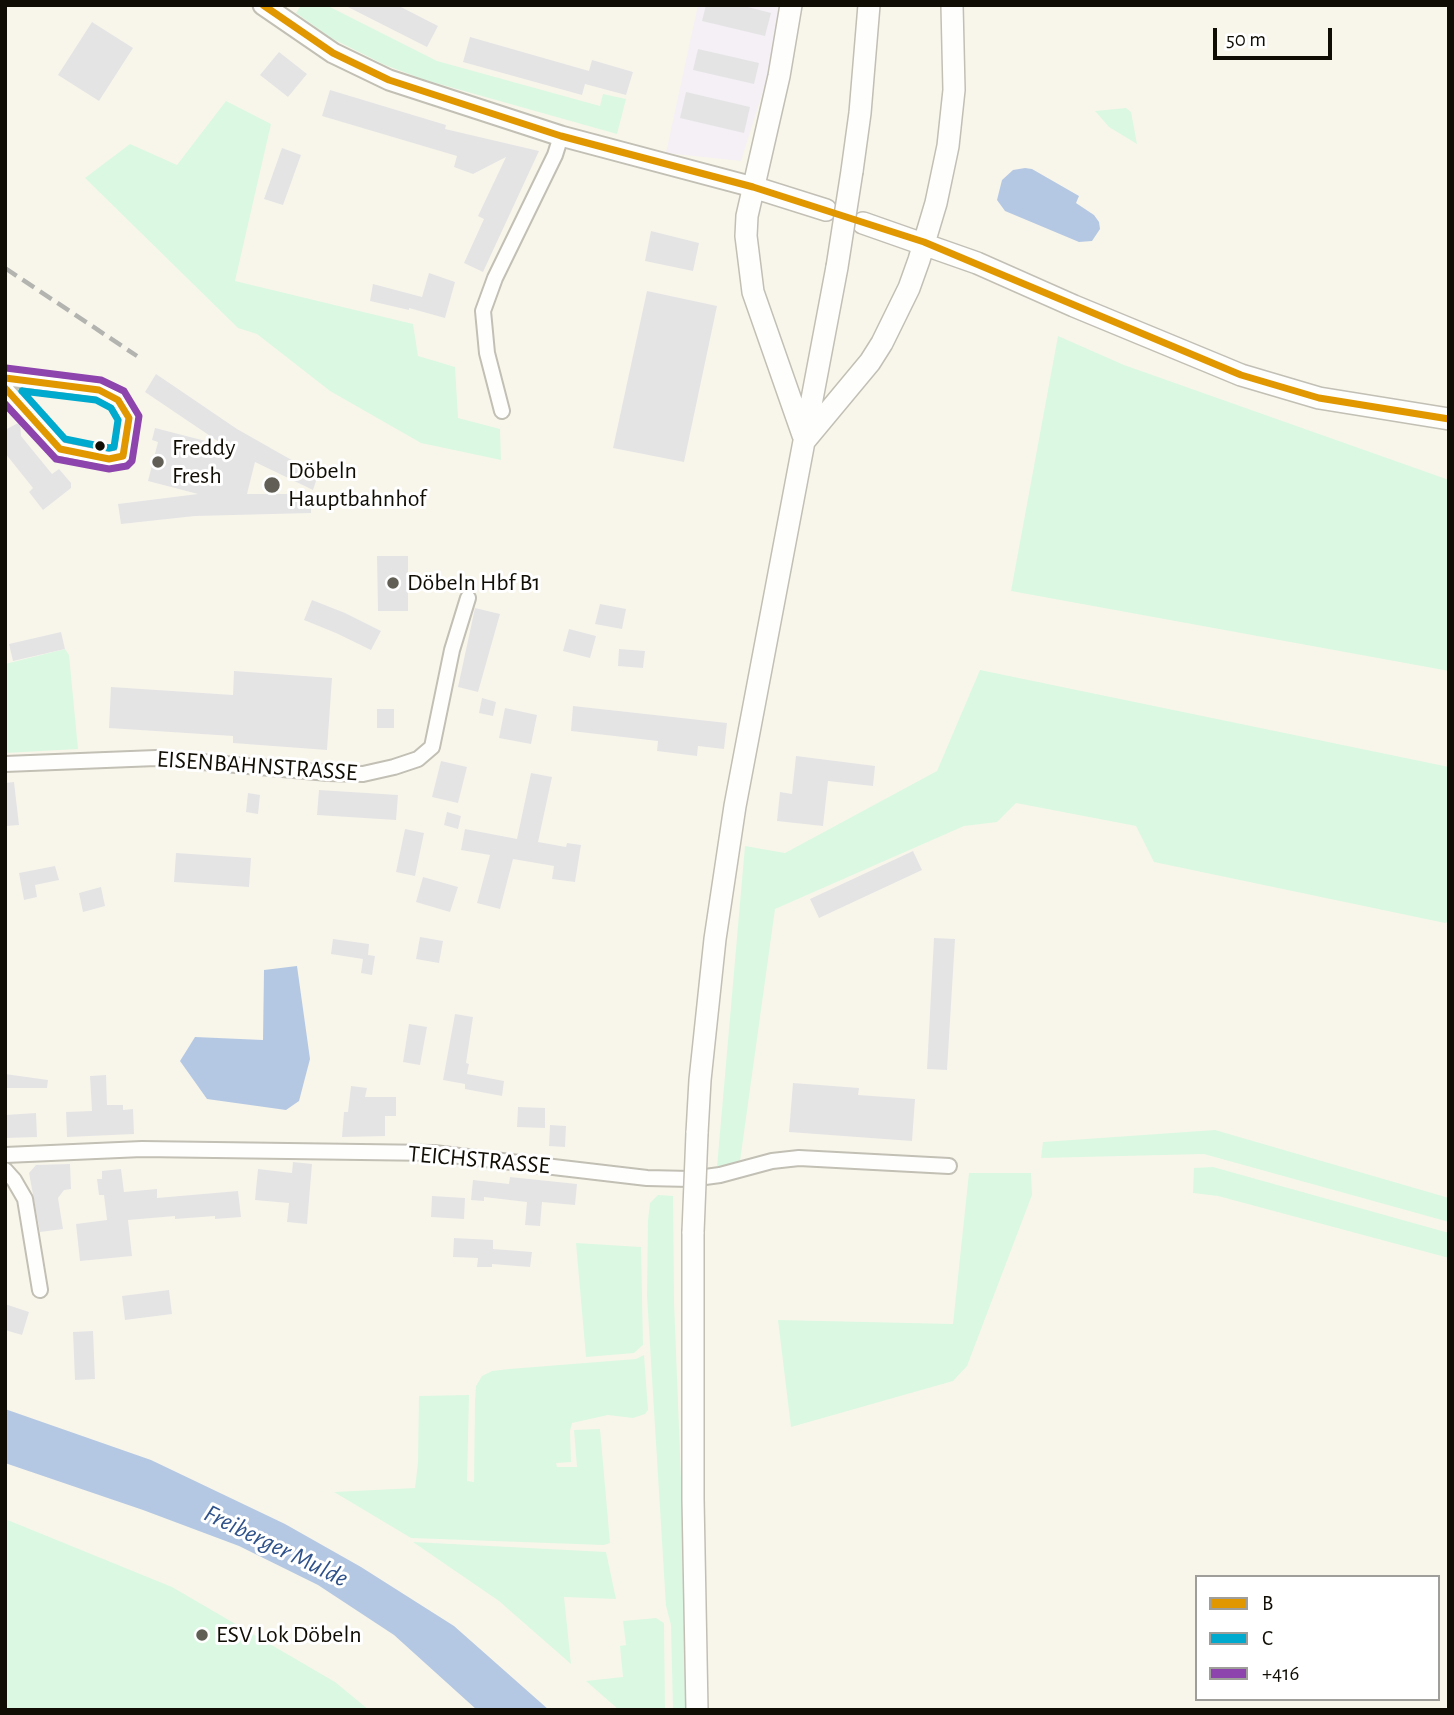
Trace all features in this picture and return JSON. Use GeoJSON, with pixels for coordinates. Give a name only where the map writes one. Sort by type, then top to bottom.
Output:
{"type":"FeatureCollection","features":[{"type":"Feature","properties":{"kind":"main road"},"geometry":{"type":"LineString","coordinates":[[263,5],[360,68],[425,93],[561,136],[753,187],[826,210]]}},
{"type":"Feature","properties":{"kind":"main road"},"geometry":{"type":"LineString","coordinates":[[791,5],[779,76],[747,216],[746,236],[753,292],[805,440]]}},
{"type":"Feature","properties":{"kind":"main road"},"geometry":{"type":"LineString","coordinates":[[697,1710],[693,1499],[693,1231],[696,1133],[711,976],[735,806],[805,440],[852,171],[869,5]]}},
{"type":"Feature","properties":{"kind":"main road"},"geometry":{"type":"LineString","coordinates":[[805,440],[859,377],[882,344],[909,288],[936,204],[948,146],[954,90],[952,5]]}},
{"type":"Feature","properties":{"kind":"main road"},"geometry":{"type":"LineString","coordinates":[[863,223],[924,242],[1241,375],[1319,398],[1449,419]]}},
{"type":"Feature","properties":{"kind":"street"},"geometry":{"type":"LineString","coordinates":[[502,411],[497,401],[487,353],[483,311],[495,278],[555,155],[561,136]]}},
{"type":"Feature","properties":{"kind":"street"},"geometry":{"type":"LineString","coordinates":[[9,382],[99,390],[118,400],[129,418],[123,457],[109,459],[60,449],[9,382]]}},
{"type":"Feature","properties":{"kind":"street","name":"EISENBAHNSTRASSE"},"geometry":{"type":"LineString","coordinates":[[5,764],[156,758],[363,774],[418,759],[432,747],[452,650],[468,598]]}},
{"type":"Feature","properties":{"kind":"street","name":"TEICHSTRASSE"},"geometry":{"type":"LineString","coordinates":[[5,1155],[142,1149],[434,1153],[647,1178],[691,1179],[720,1175],[772,1161],[799,1158],[949,1166]]}},
{"type":"Feature","properties":{"kind":"street"},"geometry":{"type":"LineString","coordinates":[[5,1170],[25,1199],[40,1290]]}},
{"type":"Feature","properties":{"kind":"shaded area"},"geometry":{"type":"Polygon","coordinates":[[[698,5],[781,5],[775,53],[741,161],[666,153],[698,5]]]}},
{"type":"Feature","properties":{"kind":"green space"},"geometry":{"type":"Polygon","coordinates":[[[301,5],[326,5],[437,61],[600,106],[603,94],[626,99],[617,134],[425,80],[385,65],[331,38],[296,13],[301,5]]]}},
{"type":"Feature","properties":{"kind":"green space"},"geometry":{"type":"Polygon","coordinates":[[[226,101],[271,124],[235,281],[413,324],[418,356],[455,367],[458,418],[500,429],[501,460],[421,443],[330,391],[257,334],[238,328],[85,178],[130,144],[177,165],[226,101]]]}},
{"type":"Feature","properties":{"kind":"green space"},"geometry":{"type":"Polygon","coordinates":[[[1126,108],[1131,112],[1137,144],[1109,127],[1095,111],[1126,108]]]}},
{"type":"Feature","properties":{"kind":"green space"},"geometry":{"type":"Polygon","coordinates":[[[1058,336],[1124,365],[1449,480],[1449,671],[1011,591],[1058,336]]]}},
{"type":"Feature","properties":{"kind":"green space"},"geometry":{"type":"Polygon","coordinates":[[[65,649],[69,655],[78,749],[5,753],[5,664],[65,649]]]}},
{"type":"Feature","properties":{"kind":"green space"},"geometry":{"type":"Polygon","coordinates":[[[980,670],[1449,767],[1449,921],[1445,923],[1154,862],[1136,826],[1016,803],[997,822],[964,826],[775,909],[740,1161],[717,1167],[745,846],[785,853],[937,771],[980,670]]]}},
{"type":"Feature","properties":{"kind":"green space"},"geometry":{"type":"Polygon","coordinates":[[[1215,1130],[1449,1198],[1449,1222],[1204,1154],[1041,1158],[1043,1142],[1215,1130]]]}},
{"type":"Feature","properties":{"kind":"green space"},"geometry":{"type":"Polygon","coordinates":[[[1213,1167],[1449,1233],[1449,1258],[1218,1196],[1193,1193],[1194,1168],[1213,1167]]]}},
{"type":"Feature","properties":{"kind":"green space"},"geometry":{"type":"Polygon","coordinates":[[[969,1173],[1031,1173],[1032,1195],[967,1366],[953,1381],[791,1427],[778,1320],[953,1324],[969,1173]]]}},
{"type":"Feature","properties":{"kind":"green space"},"geometry":{"type":"Polygon","coordinates":[[[658,1195],[673,1196],[686,1710],[673,1710],[671,1625],[666,1606],[647,1296],[648,1220],[650,1203],[658,1195]]]}},
{"type":"Feature","properties":{"kind":"green space"},"geometry":{"type":"Polygon","coordinates":[[[576,1243],[641,1247],[643,1345],[634,1353],[586,1357],[576,1243]]]}},
{"type":"Feature","properties":{"kind":"green space"},"geometry":{"type":"Polygon","coordinates":[[[644,1355],[648,1410],[645,1414],[633,1418],[608,1415],[572,1423],[571,1462],[556,1463],[557,1467],[577,1467],[574,1430],[600,1429],[610,1543],[604,1545],[411,1538],[334,1492],[415,1488],[419,1396],[469,1395],[467,1481],[474,1482],[476,1386],[482,1376],[492,1371],[636,1359],[644,1355]]]}},
{"type":"Feature","properties":{"kind":"green space"},"geometry":{"type":"Polygon","coordinates":[[[5,1519],[172,1587],[335,1682],[369,1710],[5,1710],[5,1519]]]}},
{"type":"Feature","properties":{"kind":"green space"},"geometry":{"type":"Polygon","coordinates":[[[413,1542],[606,1552],[616,1599],[564,1597],[571,1664],[499,1601],[413,1542]]]}},
{"type":"Feature","properties":{"kind":"green space"},"geometry":{"type":"Polygon","coordinates":[[[656,1618],[664,1623],[665,1710],[619,1710],[586,1681],[623,1677],[620,1646],[626,1645],[623,1621],[656,1618]]]}},
{"type":"Feature","properties":{"kind":"water"},"geometry":{"type":"Polygon","coordinates":[[[1032,169],[1079,196],[1076,203],[1094,215],[1099,222],[1100,229],[1092,241],[1079,242],[1005,211],[997,200],[1002,180],[1013,170],[1032,169]]]}},
{"type":"Feature","properties":{"kind":"water"},"geometry":{"type":"Polygon","coordinates":[[[297,966],[310,1059],[299,1101],[286,1110],[207,1099],[180,1061],[195,1037],[263,1040],[264,970],[297,966]]]}},
{"type":"Feature","properties":{"kind":"water","name":"Freiberger Mulde"},"geometry":{"type":"Polygon","coordinates":[[[5,1409],[151,1460],[285,1524],[361,1567],[454,1626],[549,1710],[477,1710],[394,1635],[318,1585],[239,1546],[5,1463],[5,1409]]]}},
{"type":"Feature","properties":{"kind":"building"},"geometry":{"type":"Polygon","coordinates":[[[344,5],[397,5],[438,26],[427,47],[344,5]]]}},
{"type":"Feature","properties":{"kind":"building"},"geometry":{"type":"Polygon","coordinates":[[[706,5],[740,5],[771,13],[765,36],[702,21],[706,5]]]}},
{"type":"Feature","properties":{"kind":"building"},"geometry":{"type":"Polygon","coordinates":[[[92,22],[133,48],[99,101],[58,75],[92,22]]]}},
{"type":"Feature","properties":{"kind":"building"},"geometry":{"type":"Polygon","coordinates":[[[470,37],[589,71],[592,60],[633,72],[626,95],[585,84],[582,95],[463,62],[470,37]]]}},
{"type":"Feature","properties":{"kind":"building"},"geometry":{"type":"Polygon","coordinates":[[[698,49],[759,63],[754,84],[693,70],[698,49]]]}},
{"type":"Feature","properties":{"kind":"building"},"geometry":{"type":"Polygon","coordinates":[[[279,52],[307,74],[288,97],[260,75],[279,52]]]}},
{"type":"Feature","properties":{"kind":"building"},"geometry":{"type":"Polygon","coordinates":[[[330,90],[446,125],[445,129],[539,151],[483,272],[464,263],[484,219],[478,216],[506,157],[473,174],[454,167],[457,156],[322,116],[330,90]]]}},
{"type":"Feature","properties":{"kind":"building"},"geometry":{"type":"Polygon","coordinates":[[[686,92],[750,107],[744,133],[680,118],[686,92]]]}},
{"type":"Feature","properties":{"kind":"building"},"geometry":{"type":"Polygon","coordinates":[[[282,148],[301,155],[283,205],[264,199],[282,148]]]}},
{"type":"Feature","properties":{"kind":"building"},"geometry":{"type":"Polygon","coordinates":[[[651,231],[699,243],[693,271],[645,261],[651,231]]]}},
{"type":"Feature","properties":{"kind":"building"},"geometry":{"type":"Polygon","coordinates":[[[429,273],[455,282],[445,318],[370,301],[373,284],[422,297],[429,273]]]}},
{"type":"Feature","properties":{"kind":"building"},"geometry":{"type":"Polygon","coordinates":[[[647,291],[717,306],[684,462],[613,448],[647,291]]]}},
{"type":"Feature","properties":{"kind":"building"},"geometry":{"type":"Polygon","coordinates":[[[156,374],[237,429],[318,475],[313,490],[255,462],[247,494],[332,494],[328,507],[311,504],[311,513],[195,516],[121,524],[118,504],[198,494],[148,481],[158,442],[152,440],[155,428],[225,446],[145,392],[156,374]]]}},
{"type":"Feature","properties":{"kind":"building"},"geometry":{"type":"Polygon","coordinates":[[[20,422],[21,436],[52,474],[59,469],[71,483],[71,488],[43,510],[29,492],[33,488],[5,453],[5,430],[20,422]]]}},
{"type":"Feature","properties":{"kind":"building","name":"Döbeln Hbf B1"},"geometry":{"type":"Polygon","coordinates":[[[377,556],[408,556],[408,611],[378,611],[377,556]]]}},
{"type":"Feature","properties":{"kind":"building"},"geometry":{"type":"Polygon","coordinates":[[[312,600],[381,631],[371,650],[304,620],[312,600]]]}},
{"type":"Feature","properties":{"kind":"building"},"geometry":{"type":"Polygon","coordinates":[[[600,604],[626,609],[622,629],[595,624],[600,604]]]}},
{"type":"Feature","properties":{"kind":"building"},"geometry":{"type":"Polygon","coordinates":[[[475,608],[500,614],[478,692],[458,687],[475,608]]]}},
{"type":"Feature","properties":{"kind":"building"},"geometry":{"type":"Polygon","coordinates":[[[569,629],[596,636],[590,658],[563,651],[569,629]]]}},
{"type":"Feature","properties":{"kind":"building"},"geometry":{"type":"Polygon","coordinates":[[[61,632],[65,649],[13,661],[9,644],[61,632]]]}},
{"type":"Feature","properties":{"kind":"building"},"geometry":{"type":"Polygon","coordinates":[[[619,649],[645,651],[643,668],[618,666],[619,649]]]}},
{"type":"Feature","properties":{"kind":"building"},"geometry":{"type":"Polygon","coordinates":[[[234,671],[332,678],[327,750],[233,743],[233,736],[109,728],[111,687],[233,695],[234,671]]]}},
{"type":"Feature","properties":{"kind":"building"},"geometry":{"type":"Polygon","coordinates":[[[482,698],[496,702],[493,716],[479,713],[482,698]]]}},
{"type":"Feature","properties":{"kind":"building"},"geometry":{"type":"Polygon","coordinates":[[[573,706],[727,723],[724,749],[698,746],[697,756],[657,751],[658,741],[571,731],[573,706]]]}},
{"type":"Feature","properties":{"kind":"building"},"geometry":{"type":"Polygon","coordinates":[[[505,708],[537,715],[531,744],[499,738],[505,708]]]}},
{"type":"Feature","properties":{"kind":"building"},"geometry":{"type":"Polygon","coordinates":[[[377,709],[394,709],[394,728],[377,728],[377,709]]]}},
{"type":"Feature","properties":{"kind":"building"},"geometry":{"type":"Polygon","coordinates":[[[796,756],[875,766],[873,786],[828,781],[823,826],[777,821],[780,792],[792,794],[796,756]]]}},
{"type":"Feature","properties":{"kind":"building"},"geometry":{"type":"Polygon","coordinates":[[[441,761],[467,767],[458,803],[432,797],[441,761]]]}},
{"type":"Feature","properties":{"kind":"building"},"geometry":{"type":"Polygon","coordinates":[[[531,773],[552,777],[538,842],[566,847],[567,843],[581,845],[575,882],[552,879],[554,866],[513,859],[500,909],[477,903],[490,855],[461,850],[465,829],[517,839],[531,773]]]}},
{"type":"Feature","properties":{"kind":"building"},"geometry":{"type":"Polygon","coordinates":[[[14,782],[19,825],[5,826],[5,783],[14,782]]]}},
{"type":"Feature","properties":{"kind":"building"},"geometry":{"type":"Polygon","coordinates":[[[319,790],[398,795],[396,820],[317,815],[319,790]]]}},
{"type":"Feature","properties":{"kind":"building"},"geometry":{"type":"Polygon","coordinates":[[[248,793],[260,795],[258,814],[246,812],[248,793]]]}},
{"type":"Feature","properties":{"kind":"building"},"geometry":{"type":"Polygon","coordinates":[[[447,812],[461,816],[458,829],[444,825],[447,812]]]}},
{"type":"Feature","properties":{"kind":"building"},"geometry":{"type":"Polygon","coordinates":[[[405,829],[424,833],[415,876],[396,872],[405,829]]]}},
{"type":"Feature","properties":{"kind":"building"},"geometry":{"type":"Polygon","coordinates":[[[913,851],[922,870],[819,918],[810,899],[913,851]]]}},
{"type":"Feature","properties":{"kind":"building"},"geometry":{"type":"Polygon","coordinates":[[[176,853],[251,858],[249,887],[174,882],[176,853]]]}},
{"type":"Feature","properties":{"kind":"building"},"geometry":{"type":"Polygon","coordinates":[[[55,866],[59,880],[35,885],[37,897],[24,900],[19,873],[55,866]]]}},
{"type":"Feature","properties":{"kind":"building"},"geometry":{"type":"Polygon","coordinates":[[[423,877],[458,887],[450,912],[416,902],[423,877]]]}},
{"type":"Feature","properties":{"kind":"building"},"geometry":{"type":"Polygon","coordinates":[[[101,887],[105,906],[83,912],[79,893],[101,887]]]}},
{"type":"Feature","properties":{"kind":"building"},"geometry":{"type":"Polygon","coordinates":[[[420,937],[443,941],[439,963],[416,959],[420,937]]]}},
{"type":"Feature","properties":{"kind":"building"},"geometry":{"type":"Polygon","coordinates":[[[934,938],[955,939],[947,1070],[927,1069],[934,938]]]}},
{"type":"Feature","properties":{"kind":"building"},"geometry":{"type":"Polygon","coordinates":[[[333,939],[369,944],[368,955],[375,956],[372,975],[361,973],[363,959],[331,954],[333,939]]]}},
{"type":"Feature","properties":{"kind":"building"},"geometry":{"type":"Polygon","coordinates":[[[455,1014],[473,1017],[466,1063],[469,1064],[467,1074],[504,1081],[502,1096],[465,1089],[465,1084],[443,1080],[455,1014]]]}},
{"type":"Feature","properties":{"kind":"building"},"geometry":{"type":"Polygon","coordinates":[[[409,1024],[427,1027],[420,1065],[403,1062],[409,1024]]]}},
{"type":"Feature","properties":{"kind":"building"},"geometry":{"type":"Polygon","coordinates":[[[5,1074],[48,1080],[47,1088],[5,1088],[5,1074]]]}},
{"type":"Feature","properties":{"kind":"building"},"geometry":{"type":"Polygon","coordinates":[[[106,1075],[107,1105],[123,1105],[123,1110],[133,1109],[134,1134],[67,1137],[66,1112],[92,1111],[90,1076],[106,1075]]]}},
{"type":"Feature","properties":{"kind":"building"},"geometry":{"type":"Polygon","coordinates":[[[793,1083],[859,1088],[858,1095],[915,1099],[912,1141],[789,1132],[793,1083]]]}},
{"type":"Feature","properties":{"kind":"building"},"geometry":{"type":"Polygon","coordinates":[[[351,1086],[367,1088],[365,1097],[396,1097],[396,1116],[385,1116],[385,1136],[342,1137],[344,1112],[348,1112],[351,1086]]]}},
{"type":"Feature","properties":{"kind":"building"},"geometry":{"type":"Polygon","coordinates":[[[518,1107],[545,1108],[545,1128],[517,1127],[518,1107]]]}},
{"type":"Feature","properties":{"kind":"building"},"geometry":{"type":"Polygon","coordinates":[[[36,1113],[37,1137],[5,1138],[5,1115],[36,1113]]]}},
{"type":"Feature","properties":{"kind":"building"},"geometry":{"type":"Polygon","coordinates":[[[550,1125],[566,1126],[565,1147],[549,1146],[550,1125]]]}},
{"type":"Feature","properties":{"kind":"building"},"geometry":{"type":"Polygon","coordinates":[[[293,1162],[312,1164],[307,1224],[287,1222],[289,1203],[255,1200],[258,1169],[292,1173],[293,1162]]]}},
{"type":"Feature","properties":{"kind":"building"},"geometry":{"type":"Polygon","coordinates":[[[70,1164],[71,1189],[64,1190],[58,1198],[63,1229],[40,1232],[29,1173],[36,1165],[70,1164]]]}},
{"type":"Feature","properties":{"kind":"building"},"geometry":{"type":"Polygon","coordinates":[[[121,1169],[124,1192],[157,1189],[157,1198],[238,1191],[241,1217],[175,1219],[175,1216],[128,1220],[132,1256],[80,1261],[76,1224],[107,1220],[104,1195],[99,1195],[97,1179],[102,1179],[102,1171],[121,1169]]]}},
{"type":"Feature","properties":{"kind":"building"},"geometry":{"type":"Polygon","coordinates":[[[510,1177],[577,1184],[575,1205],[542,1202],[540,1226],[525,1225],[527,1202],[484,1197],[484,1201],[471,1200],[473,1180],[509,1184],[510,1177]]]}},
{"type":"Feature","properties":{"kind":"building"},"geometry":{"type":"Polygon","coordinates":[[[432,1196],[465,1198],[464,1219],[431,1217],[432,1196]]]}},
{"type":"Feature","properties":{"kind":"building"},"geometry":{"type":"Polygon","coordinates":[[[454,1238],[493,1240],[493,1249],[532,1252],[530,1267],[492,1264],[492,1267],[477,1267],[478,1258],[453,1257],[454,1238]]]}},
{"type":"Feature","properties":{"kind":"building"},"geometry":{"type":"Polygon","coordinates":[[[169,1290],[172,1314],[125,1320],[122,1296],[169,1290]]]}},
{"type":"Feature","properties":{"kind":"building"},"geometry":{"type":"Polygon","coordinates":[[[5,1304],[29,1312],[22,1335],[5,1330],[5,1304]]]}},
{"type":"Feature","properties":{"kind":"building"},"geometry":{"type":"Polygon","coordinates":[[[93,1331],[95,1379],[75,1380],[73,1332],[93,1331]]]}},
{"type":"Feature","properties":{"kind":"railway"},"geometry":{"type":"LineString","coordinates":[[5,268],[137,356]]}},
{"type":"Feature","properties":{"kind":"transit line","name":"B"},"geometry":{"type":"LineString","coordinates":[[263,5],[333,53],[389,80],[561,136],[753,187],[924,242],[1241,375],[1319,398],[1449,419]]}},
{"type":"Feature","properties":{"kind":"transit line","name":"+416"},"geometry":{"type":"LineString","coordinates":[[5,404],[56,459],[109,469],[127,466],[132,461],[139,416],[124,391],[101,380],[6,368]]}},
{"type":"Feature","properties":{"kind":"transit line","name":"B"},"geometry":{"type":"LineString","coordinates":[[5,378],[99,390],[118,400],[129,418],[123,456],[109,459],[60,449],[5,388]]}},
{"type":"Feature","properties":{"kind":"transit line","name":"C"},"geometry":{"type":"LineString","coordinates":[[22,391],[96,400],[111,408],[118,420],[114,447],[65,439],[22,391]]}},
{"type":"Feature","properties":{"kind":"place","name":"Freddy Fresh"},"geometry":{"type":"Point","coordinates":[158,462]}},
{"type":"Feature","properties":{"kind":"place","name":"Döbeln Hauptbahnhof"},"geometry":{"type":"Point","coordinates":[272,485]}},
{"type":"Feature","properties":{"kind":"place","name":"Döbeln Hbf B1"},"geometry":{"type":"Point","coordinates":[393,583]}},
{"type":"Feature","properties":{"kind":"place","name":"ESV Lok Döbeln"},"geometry":{"type":"Point","coordinates":[202,1635]}}]}
